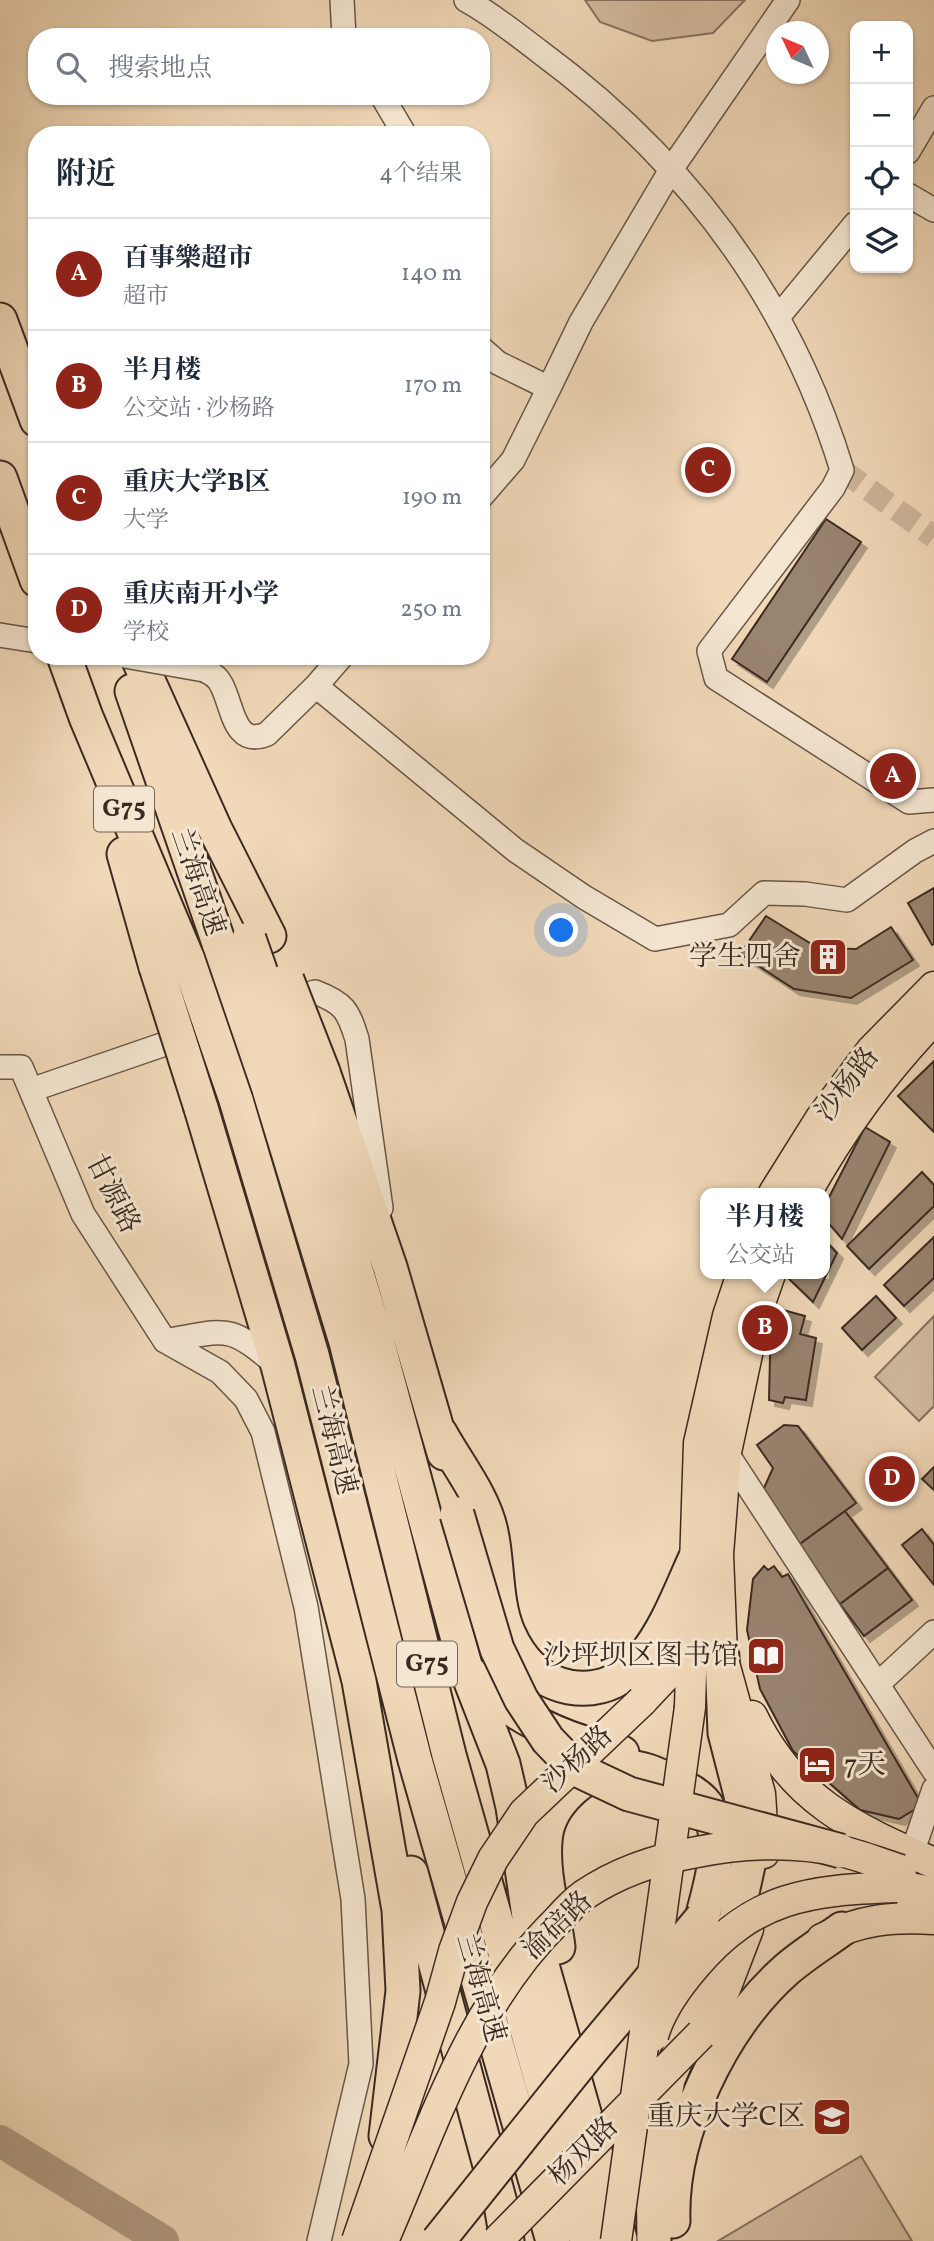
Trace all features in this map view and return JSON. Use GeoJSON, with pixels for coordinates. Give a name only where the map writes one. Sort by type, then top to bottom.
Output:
{"type":"FeatureCollection","features":[{"type":"Feature","properties":{"kind":"highway"},"geometry":{"type":"LineString","coordinates":[[0,320],[28,395]]}},
{"type":"Feature","properties":{"kind":"highway"},"geometry":{"type":"LineString","coordinates":[[0,478],[28,555]]}},
{"type":"Feature","properties":{"kind":"highway"},"geometry":{"type":"LineString","coordinates":[[67,665],[172,963],[201,1108],[278,1366],[359,1681],[499,2196],[507,2241]]}},
{"type":"Feature","properties":{"kind":"highway","name":"兰海高速"},"geometry":{"type":"LineString","coordinates":[[126,665],[246,940],[296,1079],[346,1342],[453,1768],[587,2241]]}},
{"type":"Feature","properties":{"kind":"highway"},"geometry":{"type":"LineString","coordinates":[[141,665],[215,829],[246,940],[296,1079],[374,1333],[466,1669],[503,1764],[513,1807],[530,1923],[619,2241]]}},
{"type":"Feature","properties":{"kind":"highway","name":"兰海高速"},"geometry":{"type":"LineString","coordinates":[[172,963],[236,1100],[312,1355],[415,1760],[553,2241]]}},
{"type":"Feature","properties":{"kind":"highway"},"geometry":{"type":"LineString","coordinates":[[296,1079],[390,1267],[440,1433],[457,1514],[496,1649],[521,1699],[548,1740],[576,1769],[629,1794],[841,1851]]}},
{"type":"Feature","properties":{"kind":"highway"},"geometry":{"type":"LineString","coordinates":[[440,1433],[484,1509],[491,1531],[507,1629],[527,1663],[542,1678],[580,1689],[602,1687],[626,1675],[646,1655],[662,1631],[696,1557]]}},
{"type":"Feature","properties":{"kind":"highway"},"geometry":{"type":"LineString","coordinates":[[654,2241],[653,2161],[668,2079],[736,1920],[749,1861],[741,1795],[726,1733],[722,1656]]}},
{"type":"Feature","properties":{"kind":"highway"},"geometry":{"type":"LineString","coordinates":[[457,2241],[707,1922],[729,1876],[732,1835],[717,1794],[685,1766],[602,1748],[546,1729],[492,1698],[466,1669]]}},
{"type":"Feature","properties":{"kind":"highway"},"geometry":{"type":"LineString","coordinates":[[359,1681],[399,1910],[403,1991],[397,2065],[380,2175]]}},
{"type":"Feature","properties":{"kind":"highway"},"geometry":{"type":"LineString","coordinates":[[438,2241],[588,2054],[707,1922],[716,1841],[708,1807],[689,1789],[648,1770],[619,1768],[595,1775],[574,1788],[555,1808],[545,1840],[582,2112]]}},
{"type":"Feature","properties":{"kind":"highway"},"geometry":{"type":"LineString","coordinates":[[911,1868],[934,1894]]}},
{"type":"Feature","properties":{"kind":"highway"},"geometry":{"type":"LineString","coordinates":[[673,2241],[672,2215],[679,2159],[694,2106],[718,2057],[749,2013],[785,1971],[842,1929]]}},
{"type":"Feature","properties":{"kind":"main road","name":"沙杨路"},"geometry":{"type":"LineString","coordinates":[[777,1188],[821,1118],[871,1051],[934,987]]}},
{"type":"Feature","properties":{"kind":"main road","name":"沙杨路"},"geometry":{"type":"LineString","coordinates":[[809,1188],[840,1133],[888,1067],[934,1018]]}},
{"type":"Feature","properties":{"kind":"main road","name":"沙杨路"},"geometry":{"type":"LineString","coordinates":[[358,2241],[440,2002],[454,1951],[472,1902],[493,1859],[524,1813],[673,1668],[693,1627],[699,1443],[728,1316],[739,1279]]}},
{"type":"Feature","properties":{"kind":"main road"},"geometry":{"type":"LineString","coordinates":[[701,2034],[725,1989],[746,1937],[764,1859],[760,1794],[722,1656],[718,1554],[726,1452],[754,1317],[768,1279]]}},
{"type":"Feature","properties":{"kind":"main road"},"geometry":{"type":"LineString","coordinates":[[619,2241],[633,2118],[690,1707],[693,1627]]}},
{"type":"Feature","properties":{"kind":"main road"},"geometry":{"type":"LineString","coordinates":[[722,1656],[767,1747],[786,1773],[815,1800],[911,1868]]}},
{"type":"Feature","properties":{"kind":"main road","name":"渝碚路"},"geometry":{"type":"LineString","coordinates":[[383,2241],[467,2049],[501,1988],[531,1946],[582,1896],[616,1876],[646,1864],[713,1849],[795,1845],[841,1851],[911,1868],[934,1884]]}},
{"type":"Feature","properties":{"kind":"main road"},"geometry":{"type":"LineString","coordinates":[[633,2118],[654,2031],[664,2008],[712,1946],[744,1919],[788,1900],[911,1868]]}},
{"type":"Feature","properties":{"kind":"main road"},"geometry":{"type":"LineString","coordinates":[[701,2034],[778,1965],[842,1929],[878,1919],[934,1919]]}},
{"type":"Feature","properties":{"kind":"main road","name":"杨双路"},"geometry":{"type":"LineString","coordinates":[[497,2241],[701,2034]]}},
{"type":"Feature","properties":{"kind":"street"},"geometry":{"type":"LineString","coordinates":[[342,0],[344,28]]}},
{"type":"Feature","properties":{"kind":"street"},"geometry":{"type":"LineString","coordinates":[[466,0],[595,92],[672,168],[743,260],[779,316],[833,443],[842,470],[833,488],[709,651],[716,678],[909,802],[934,800]]}},
{"type":"Feature","properties":{"kind":"street"},"geometry":{"type":"LineString","coordinates":[[490,487],[513,460],[582,322],[672,168],[788,0]]}},
{"type":"Feature","properties":{"kind":"street"},"geometry":{"type":"LineString","coordinates":[[387,105],[400,126]]}},
{"type":"Feature","properties":{"kind":"street"},"geometry":{"type":"LineString","coordinates":[[911,147],[934,108]]}},
{"type":"Feature","properties":{"kind":"street"},"geometry":{"type":"LineString","coordinates":[[913,198],[934,211]]}},
{"type":"Feature","properties":{"kind":"street"},"geometry":{"type":"LineString","coordinates":[[779,316],[850,229]]}},
{"type":"Feature","properties":{"kind":"street"},"geometry":{"type":"LineString","coordinates":[[490,356],[498,363],[549,388]]}},
{"type":"Feature","properties":{"kind":"street"},"geometry":{"type":"LineString","coordinates":[[0,635],[28,640]]}},
{"type":"Feature","properties":{"kind":"street"},"geometry":{"type":"LineString","coordinates":[[175,665],[204,670],[221,682],[237,727],[248,737],[257,738],[267,734],[334,665]]}},
{"type":"Feature","properties":{"kind":"street"},"geometry":{"type":"LineString","coordinates":[[316,686],[515,850],[584,897],[655,939],[729,925],[764,893],[805,894],[848,900],[915,851],[934,841]]}},
{"type":"Feature","properties":{"kind":"street"},"geometry":{"type":"LineString","coordinates":[[31,1090],[315,992],[337,1000],[350,1016],[358,1039],[390,1267]]}},
{"type":"Feature","properties":{"kind":"street","name":"甘源路"},"geometry":{"type":"LineString","coordinates":[[10,1067],[31,1090],[83,1214],[164,1341]]}},
{"type":"Feature","properties":{"kind":"street"},"geometry":{"type":"LineString","coordinates":[[164,1341],[225,1331],[244,1338],[278,1366]]}},
{"type":"Feature","properties":{"kind":"street"},"geometry":{"type":"LineString","coordinates":[[164,1341],[220,1372],[246,1399],[263,1432],[306,1607],[353,1899],[361,2064],[319,2241]]}},
{"type":"Feature","properties":{"kind":"street"},"geometry":{"type":"LineString","coordinates":[[726,1452],[934,1771]]}},
{"type":"Feature","properties":{"kind":"street"},"geometry":{"type":"LineString","coordinates":[[878,1684],[934,1632]]}},
{"type":"Feature","properties":{"kind":"street"},"geometry":{"type":"LineString","coordinates":[[911,1868],[934,1789]]}},
{"type":"Feature","properties":{"kind":"shaded area"},"geometry":{"type":"Polygon","coordinates":[[[585,0],[745,0],[713,33],[652,41],[600,22],[585,0]]]}},
{"type":"Feature","properties":{"kind":"shaded area"},"geometry":{"type":"Polygon","coordinates":[[[934,1316],[934,1406],[919,1421],[875,1377],[934,1316]]]}},
{"type":"Feature","properties":{"kind":"shaded area"},"geometry":{"type":"Polygon","coordinates":[[[861,2156],[912,2241],[718,2241],[861,2156]]]}},
{"type":"Feature","properties":{"kind":"building"},"geometry":{"type":"Polygon","coordinates":[[[826,519],[861,542],[767,682],[732,659],[826,519]]]}},
{"type":"Feature","properties":{"kind":"building"},"geometry":{"type":"Polygon","coordinates":[[[934,888],[934,944],[932,945],[908,903],[934,888]]]}},
{"type":"Feature","properties":{"kind":"building","name":"学生四舍"},"geometry":{"type":"Polygon","coordinates":[[[766,916],[818,948],[856,949],[891,927],[913,960],[851,998],[794,989],[740,954],[766,916]]]}},
{"type":"Feature","properties":{"kind":"building"},"geometry":{"type":"Polygon","coordinates":[[[934,1061],[934,1132],[898,1096],[934,1061]]]}},
{"type":"Feature","properties":{"kind":"building"},"geometry":{"type":"Polygon","coordinates":[[[865,1127],[890,1142],[842,1239],[830,1225],[830,1195],[865,1127]]]}},
{"type":"Feature","properties":{"kind":"building"},"geometry":{"type":"Polygon","coordinates":[[[922,1172],[934,1185],[934,1206],[869,1269],[847,1246],[922,1172]]]}},
{"type":"Feature","properties":{"kind":"building"},"geometry":{"type":"Polygon","coordinates":[[[934,1237],[934,1278],[904,1306],[884,1285],[934,1237]]]}},
{"type":"Feature","properties":{"kind":"building"},"geometry":{"type":"Polygon","coordinates":[[[830,1245],[837,1253],[830,1267],[830,1245]]]}},
{"type":"Feature","properties":{"kind":"building"},"geometry":{"type":"Polygon","coordinates":[[[789,1279],[824,1279],[813,1302],[789,1279]]]}},
{"type":"Feature","properties":{"kind":"building"},"geometry":{"type":"Polygon","coordinates":[[[876,1296],[896,1318],[862,1350],[842,1328],[876,1296]]]}},
{"type":"Feature","properties":{"kind":"building"},"geometry":{"type":"Polygon","coordinates":[[[783,1310],[805,1316],[800,1334],[816,1338],[806,1400],[785,1397],[783,1403],[769,1400],[770,1356],[783,1310]]]}},
{"type":"Feature","properties":{"kind":"building"},"geometry":{"type":"Polygon","coordinates":[[[784,1425],[798,1426],[856,1503],[797,1546],[764,1501],[764,1488],[773,1468],[757,1445],[784,1425]]]}},
{"type":"Feature","properties":{"kind":"building"},"geometry":{"type":"Polygon","coordinates":[[[934,1467],[934,1490],[922,1479],[934,1467]]]}},
{"type":"Feature","properties":{"kind":"building"},"geometry":{"type":"Polygon","coordinates":[[[845,1511],[888,1568],[840,1604],[797,1546],[845,1511]]]}},
{"type":"Feature","properties":{"kind":"building"},"geometry":{"type":"Polygon","coordinates":[[[922,1529],[934,1545],[934,1585],[902,1545],[922,1529]]]}},
{"type":"Feature","properties":{"kind":"building"},"geometry":{"type":"Polygon","coordinates":[[[764,1566],[768,1570],[774,1566],[782,1577],[788,1574],[922,1805],[899,1819],[860,1810],[793,1751],[760,1689],[747,1630],[753,1579],[764,1566]]]}},
{"type":"Feature","properties":{"kind":"building"},"geometry":{"type":"Polygon","coordinates":[[[888,1568],[912,1600],[864,1636],[840,1604],[888,1568]]]}},
{"type":"Feature","properties":{"kind":"waterway"},"geometry":{"type":"LineString","coordinates":[[0,2141],[163,2241]]}},
{"type":"Feature","properties":{"kind":"tunnel"},"geometry":{"type":"LineString","coordinates":[[842,470],[934,537]]}},
{"type":"Feature","properties":{"kind":"place","name":"重庆大学B区"},"geometry":{"type":"Point","coordinates":[708,470]}},
{"type":"Feature","properties":{"kind":"place","name":"百事樂超市"},"geometry":{"type":"Point","coordinates":[893,776]}},
{"type":"Feature","properties":{"kind":"place","name":"学生四舍"},"geometry":{"type":"Point","coordinates":[828,957]}},
{"type":"Feature","properties":{"kind":"place","name":"半月楼"},"geometry":{"type":"Point","coordinates":[765,1328]}},
{"type":"Feature","properties":{"kind":"place","name":"重庆南开小学"},"geometry":{"type":"Point","coordinates":[892,1479]}},
{"type":"Feature","properties":{"kind":"place","name":"沙坪坝区图书馆"},"geometry":{"type":"Point","coordinates":[766,1656]}},
{"type":"Feature","properties":{"kind":"place","name":"7天"},"geometry":{"type":"Point","coordinates":[817,1765]}},
{"type":"Feature","properties":{"kind":"place","name":"重庆大学C区"},"geometry":{"type":"Point","coordinates":[832,2117]}}]}
